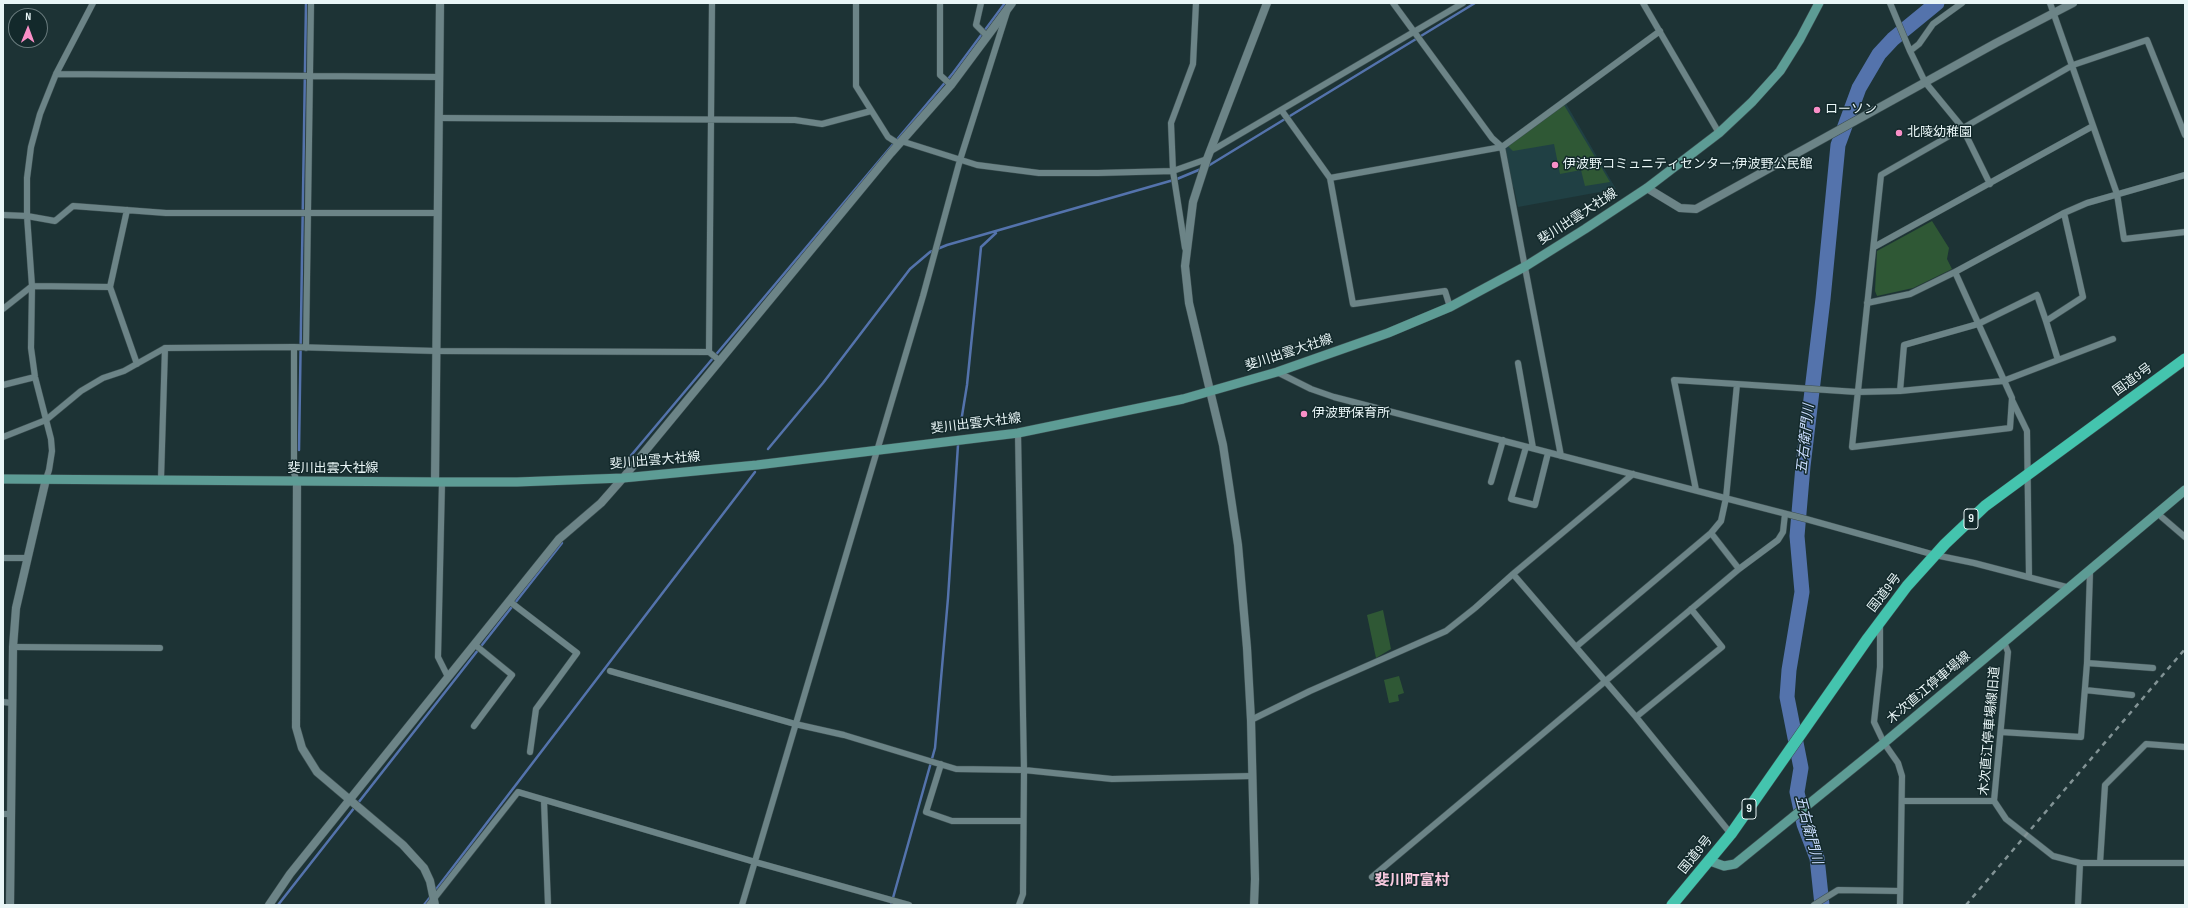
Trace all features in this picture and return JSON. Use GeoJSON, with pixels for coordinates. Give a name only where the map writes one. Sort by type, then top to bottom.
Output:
{"type":"FeatureCollection","features":[{"type":"Feature","properties":{"kind":"highway","name":"国道9号"},"geometry":{"type":"LineString","coordinates":[[1672,905],[1731,834],[1907,586],[1936,556],[1945,544],[1985,506],[2185,359]]}},
{"type":"Feature","properties":{"kind":"main road","name":"斐川出雲大社線"},"geometry":{"type":"LineString","coordinates":[[3,479],[161,479],[297,482],[517,482],[623,478],[1018,433],[1183,399],[1278,372],[1388,333],[1450,307],[1526,266],[1585,230],[1647,188],[1719,133],[1752,102],[1780,71],[1800,39],[1819,3]]}},
{"type":"Feature","properties":{"kind":"main road","name":"木次直江停車場線"},"geometry":{"type":"LineString","coordinates":[[1710,861],[1724,866],[1735,864],[1884,743],[2090,572],[2185,490]]}},
{"type":"Feature","properties":{"kind":"street"},"geometry":{"type":"LineString","coordinates":[[10,905],[7,814],[13,647],[16,608],[49,470],[52,451],[35,377],[31,348],[32,286],[27,216],[27,178],[31,147],[40,114],[56,74],[93,3]]}},
{"type":"Feature","properties":{"kind":"street"},"geometry":{"type":"LineString","coordinates":[[306,348],[311,3]]}},
{"type":"Feature","properties":{"kind":"street"},"geometry":{"type":"LineString","coordinates":[[440,3],[436,351],[439,482],[438,657],[448,677]]}},
{"type":"Feature","properties":{"kind":"street"},"geometry":{"type":"LineString","coordinates":[[709,352],[712,3]]}},
{"type":"Feature","properties":{"kind":"street"},"geometry":{"type":"LineString","coordinates":[[856,3],[856,86],[888,137],[900,143],[977,165],[1039,173],[1098,174],[1173,171],[1209,155],[1414,30],[1463,3]]}},
{"type":"Feature","properties":{"kind":"street"},"geometry":{"type":"LineString","coordinates":[[940,3],[940,75],[951,85]]}},
{"type":"Feature","properties":{"kind":"street"},"geometry":{"type":"LineString","coordinates":[[981,3],[976,25],[987,36]]}},
{"type":"Feature","properties":{"kind":"street"},"geometry":{"type":"LineString","coordinates":[[1186,251],[1173,171],[1171,123],[1193,64],[1196,3]]}},
{"type":"Feature","properties":{"kind":"street"},"geometry":{"type":"LineString","coordinates":[[1254,905],[1251,720],[1247,648],[1238,545],[1223,446],[1189,303],[1185,266],[1193,202],[1209,155],[1267,3]]}},
{"type":"Feature","properties":{"kind":"street"},"geometry":{"type":"LineString","coordinates":[[1392,3],[1414,30],[1492,138],[1502,147],[1526,266],[1561,456]]}},
{"type":"Feature","properties":{"kind":"street"},"geometry":{"type":"LineString","coordinates":[[1643,3],[1719,133]]}},
{"type":"Feature","properties":{"kind":"street"},"geometry":{"type":"LineString","coordinates":[[1890,3],[1925,82],[1962,127],[1990,184]]}},
{"type":"Feature","properties":{"kind":"street"},"geometry":{"type":"LineString","coordinates":[[1910,51],[1918,44],[1933,24],[1962,3]]}},
{"type":"Feature","properties":{"kind":"street"},"geometry":{"type":"LineString","coordinates":[[2050,3],[2117,194],[2124,239],[2185,232]]}},
{"type":"Feature","properties":{"kind":"street"},"geometry":{"type":"LineString","coordinates":[[1647,188],[1680,208],[1696,209],[2054,11],[2073,3]]}},
{"type":"Feature","properties":{"kind":"street"},"geometry":{"type":"LineString","coordinates":[[269,905],[290,874],[559,539],[601,503],[623,478],[719,360],[900,143],[951,85],[1009,7]]}},
{"type":"Feature","properties":{"kind":"street"},"geometry":{"type":"LineString","coordinates":[[742,905],[923,296],[960,160],[1009,7]]}},
{"type":"Feature","properties":{"kind":"street"},"geometry":{"type":"LineString","coordinates":[[1330,178],[1502,147],[1660,31]]}},
{"type":"Feature","properties":{"kind":"street"},"geometry":{"type":"LineString","coordinates":[[2012,398],[2010,428],[1852,447],[1881,175],[1962,127],[2073,65],[2147,40],[2183,122],[2185,135]]}},
{"type":"Feature","properties":{"kind":"street"},"geometry":{"type":"LineString","coordinates":[[56,74],[439,77]]}},
{"type":"Feature","properties":{"kind":"street"},"geometry":{"type":"LineString","coordinates":[[439,118],[795,120],[822,124],[871,111]]}},
{"type":"Feature","properties":{"kind":"street"},"geometry":{"type":"LineString","coordinates":[[1282,111],[1330,178],[1353,304],[1445,291],[1450,307]]}},
{"type":"Feature","properties":{"kind":"street"},"geometry":{"type":"LineString","coordinates":[[1874,247],[2094,126]]}},
{"type":"Feature","properties":{"kind":"street"},"geometry":{"type":"LineString","coordinates":[[1867,303],[1910,294],[1955,272],[2064,213],[2117,194],[2185,175]]}},
{"type":"Feature","properties":{"kind":"street"},"geometry":{"type":"LineString","coordinates":[[3,215],[27,216],[55,221],[72,206],[166,213],[437,213]]}},
{"type":"Feature","properties":{"kind":"street"},"geometry":{"type":"LineString","coordinates":[[127,210],[110,287],[137,364]]}},
{"type":"Feature","properties":{"kind":"street"},"geometry":{"type":"LineString","coordinates":[[2046,321],[2083,297],[2064,213]]}},
{"type":"Feature","properties":{"kind":"street"},"geometry":{"type":"LineString","coordinates":[[1955,272],[2027,431],[2029,577]]}},
{"type":"Feature","properties":{"kind":"street"},"geometry":{"type":"LineString","coordinates":[[3,309],[32,286],[110,287]]}},
{"type":"Feature","properties":{"kind":"street"},"geometry":{"type":"LineString","coordinates":[[1900,391],[1904,345],[1978,324],[2037,294],[2058,360]]}},
{"type":"Feature","properties":{"kind":"street"},"geometry":{"type":"LineString","coordinates":[[1696,490],[1674,380],[1857,392],[1900,391],[2003,380],[2113,339]]}},
{"type":"Feature","properties":{"kind":"street"},"geometry":{"type":"LineString","coordinates":[[3,437],[46,420],[81,391],[103,378],[124,372],[166,348],[294,347],[436,351],[709,352],[719,360]]}},
{"type":"Feature","properties":{"kind":"street"},"geometry":{"type":"LineString","coordinates":[[294,347],[294,473],[297,482],[296,727],[302,748],[317,772],[349,801],[403,845],[424,868],[435,901]]}},
{"type":"Feature","properties":{"kind":"street"},"geometry":{"type":"LineString","coordinates":[[161,479],[166,348]]}},
{"type":"Feature","properties":{"kind":"street"},"geometry":{"type":"LineString","coordinates":[[1518,363],[1533,448]]}},
{"type":"Feature","properties":{"kind":"street"},"geometry":{"type":"LineString","coordinates":[[1278,372],[1311,390],[1334,397],[1806,519],[1936,556],[2070,588]]}},
{"type":"Feature","properties":{"kind":"street"},"geometry":{"type":"LineString","coordinates":[[3,385],[35,377]]}},
{"type":"Feature","properties":{"kind":"street"},"geometry":{"type":"LineString","coordinates":[[1577,646],[1711,533],[1721,521],[1726,498],[1737,384]]}},
{"type":"Feature","properties":{"kind":"street"},"geometry":{"type":"LineString","coordinates":[[1018,433],[1024,770],[1023,894],[1019,905]]}},
{"type":"Feature","properties":{"kind":"street"},"geometry":{"type":"LineString","coordinates":[[1491,482],[1503,440]]}},
{"type":"Feature","properties":{"kind":"street"},"geometry":{"type":"LineString","coordinates":[[1526,447],[1511,499],[1534,505],[1548,452]]}},
{"type":"Feature","properties":{"kind":"street"},"geometry":{"type":"LineString","coordinates":[[1251,720],[1310,691],[1446,631],[1633,474]]}},
{"type":"Feature","properties":{"kind":"street"},"geometry":{"type":"LineString","coordinates":[[2157,513],[2185,538]]}},
{"type":"Feature","properties":{"kind":"street"},"geometry":{"type":"LineString","coordinates":[[1372,877],[1739,569],[1778,540],[1783,532],[1786,514]]}},
{"type":"Feature","properties":{"kind":"street"},"geometry":{"type":"LineString","coordinates":[[1711,533],[1739,569]]}},
{"type":"Feature","properties":{"kind":"street"},"geometry":{"type":"LineString","coordinates":[[3,558],[27,558]]}},
{"type":"Feature","properties":{"kind":"street"},"geometry":{"type":"LineString","coordinates":[[2001,732],[2081,737],[2087,663],[2090,572]]}},
{"type":"Feature","properties":{"kind":"street"},"geometry":{"type":"LineString","coordinates":[[1513,574],[1577,646],[1731,834]]}},
{"type":"Feature","properties":{"kind":"street"},"geometry":{"type":"LineString","coordinates":[[509,601],[577,653],[536,709],[530,752]]}},
{"type":"Feature","properties":{"kind":"street"},"geometry":{"type":"LineString","coordinates":[[1636,718],[1722,647],[1691,609]]}},
{"type":"Feature","properties":{"kind":"street"},"geometry":{"type":"LineString","coordinates":[[1880,622],[1880,668],[1874,722],[1884,743],[1898,763],[1902,776],[1900,905]]}},
{"type":"Feature","properties":{"kind":"street","name":"木次直江停車場線旧道"},"geometry":{"type":"LineString","coordinates":[[2004,642],[2008,652],[1994,801],[2006,819],[2053,856],[2080,863],[2185,863]]}},
{"type":"Feature","properties":{"kind":"street"},"geometry":{"type":"LineString","coordinates":[[474,644],[512,675],[474,726]]}},
{"type":"Feature","properties":{"kind":"street"},"geometry":{"type":"LineString","coordinates":[[13,647],[160,648]]}},
{"type":"Feature","properties":{"kind":"street"},"geometry":{"type":"LineString","coordinates":[[2087,663],[2153,668]]}},
{"type":"Feature","properties":{"kind":"street"},"geometry":{"type":"LineString","coordinates":[[610,671],[795,724],[844,735],[956,769],[1024,770],[1112,779],[1252,776]]}},
{"type":"Feature","properties":{"kind":"street"},"geometry":{"type":"LineString","coordinates":[[2085,690],[2132,695]]}},
{"type":"Feature","properties":{"kind":"street"},"geometry":{"type":"LineString","coordinates":[[3,702],[12,702]]}},
{"type":"Feature","properties":{"kind":"street"},"geometry":{"type":"LineString","coordinates":[[2100,863],[2105,785],[2146,744],[2185,747]]}},
{"type":"Feature","properties":{"kind":"street"},"geometry":{"type":"LineString","coordinates":[[941,764],[926,812],[952,821],[1023,821]]}},
{"type":"Feature","properties":{"kind":"street"},"geometry":{"type":"LineString","coordinates":[[429,905],[435,901],[518,792],[544,801],[616,820],[755,862],[909,905]]}},
{"type":"Feature","properties":{"kind":"street"},"geometry":{"type":"LineString","coordinates":[[544,801],[548,905]]}},
{"type":"Feature","properties":{"kind":"street"},"geometry":{"type":"LineString","coordinates":[[1902,801],[1994,801]]}},
{"type":"Feature","properties":{"kind":"street"},"geometry":{"type":"LineString","coordinates":[[2078,905],[2080,863]]}},
{"type":"Feature","properties":{"kind":"street"},"geometry":{"type":"LineString","coordinates":[[1814,905],[1838,890],[1900,891]]}},
{"type":"Feature","properties":{"kind":"street"},"geometry":{"type":"LineString","coordinates":[[882,905],[884,898]]}},
{"type":"Feature","properties":{"kind":"shaded area","name":"伊波野コミュニティセンター;伊波野公民館"},"geometry":{"type":"Polygon","coordinates":[[[1565,102],[1616,189],[1518,207],[1514,188],[1511,184],[1503,146],[1565,102]]]}},
{"type":"Feature","properties":{"kind":"green space"},"geometry":{"type":"Polygon","coordinates":[[[1564,105],[1610,182],[1585,186],[1581,170],[1560,174],[1554,144],[1513,151],[1507,145],[1564,105]]]}},
{"type":"Feature","properties":{"kind":"green space"},"geometry":{"type":"Polygon","coordinates":[[[1932,221],[1949,248],[1947,259],[1952,269],[1913,288],[1877,296],[1875,291],[1877,251],[1932,221]]]}},
{"type":"Feature","properties":{"kind":"green space"},"geometry":{"type":"Polygon","coordinates":[[[1383,610],[1391,649],[1376,658],[1367,615],[1383,610]]]}},
{"type":"Feature","properties":{"kind":"green space"},"geometry":{"type":"Polygon","coordinates":[[[1399,676],[1404,693],[1398,695],[1399,701],[1389,703],[1384,680],[1399,676]]]}},
{"type":"Feature","properties":{"kind":"waterway"},"geometry":{"type":"LineString","coordinates":[[299,450],[306,3]]}},
{"type":"Feature","properties":{"kind":"waterway"},"geometry":{"type":"LineString","coordinates":[[623,465],[953,73],[1005,3]]}},
{"type":"Feature","properties":{"kind":"waterway"},"geometry":{"type":"LineString","coordinates":[[1208,166],[1475,3]]}},
{"type":"Feature","properties":{"kind":"waterway","name":"五右衛門川"},"geometry":{"type":"LineString","coordinates":[[1822,905],[1817,858],[1804,824],[1797,792],[1801,768],[1787,697],[1789,670],[1802,592],[1797,536],[1803,466],[1823,299],[1838,145],[1859,88],[1879,54],[1893,39],[1937,3]]}},
{"type":"Feature","properties":{"kind":"waterway"},"geometry":{"type":"LineString","coordinates":[[768,449],[823,383],[910,269],[930,252],[947,245],[1177,179],[1201,169]]}},
{"type":"Feature","properties":{"kind":"waterway"},"geometry":{"type":"LineString","coordinates":[[960,428],[967,385],[981,247],[996,233]]}},
{"type":"Feature","properties":{"kind":"waterway"},"geometry":{"type":"LineString","coordinates":[[891,905],[935,748],[948,598],[958,445]]}},
{"type":"Feature","properties":{"kind":"waterway"},"geometry":{"type":"LineString","coordinates":[[434,892],[755,472]]}},
{"type":"Feature","properties":{"kind":"waterway"},"geometry":{"type":"LineString","coordinates":[[278,905],[562,543]]}},
{"type":"Feature","properties":{"kind":"waterway"},"geometry":{"type":"LineString","coordinates":[[424,905],[431,896]]}},
{"type":"Feature","properties":{"kind":"railway"},"geometry":{"type":"LineString","coordinates":[[1966,905],[2185,649]]}},
{"type":"Feature","properties":{"kind":"place","name":"ローソン"},"geometry":{"type":"Point","coordinates":[1817,110]}},
{"type":"Feature","properties":{"kind":"place","name":"北陵幼稚園"},"geometry":{"type":"Point","coordinates":[1899,133]}},
{"type":"Feature","properties":{"kind":"place","name":"伊波野コミュニティセンター;伊波野公民館"},"geometry":{"type":"Point","coordinates":[1555,165]}},
{"type":"Feature","properties":{"kind":"place","name":"伊波野保育所"},"geometry":{"type":"Point","coordinates":[1304,414]}},
{"type":"Feature","properties":{"kind":"district","name":"斐川町富村"},"geometry":{"type":"Point","coordinates":[1412,881]}}]}
